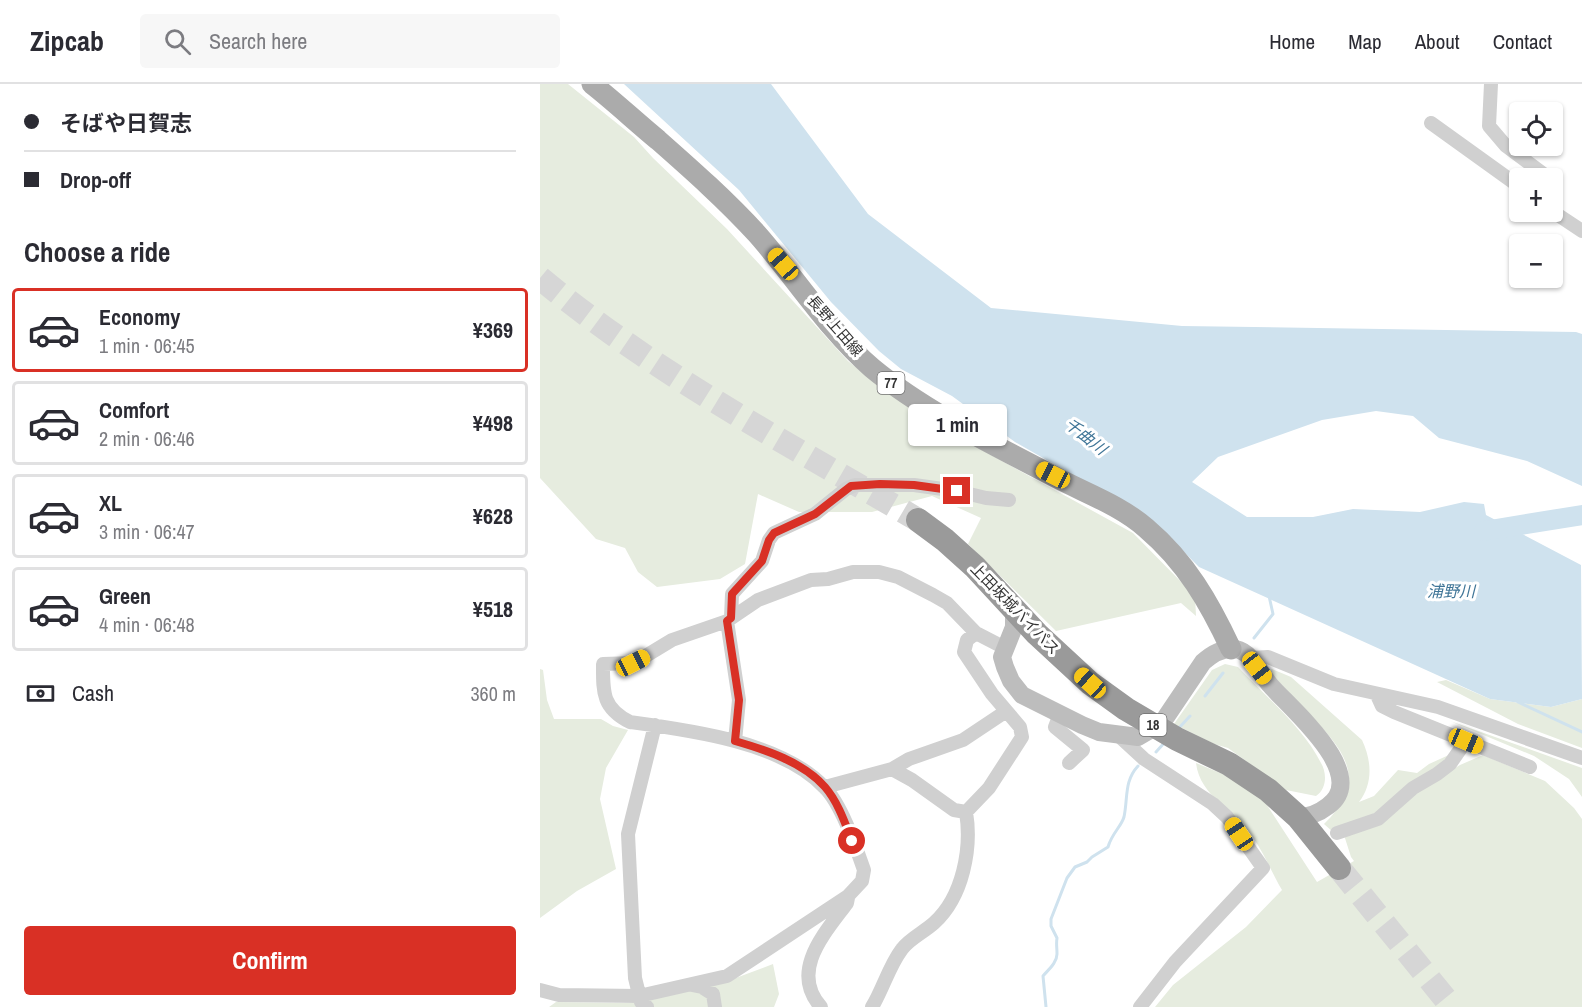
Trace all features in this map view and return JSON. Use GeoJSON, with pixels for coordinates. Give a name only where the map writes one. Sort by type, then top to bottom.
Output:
{"type":"FeatureCollection","features":[{"type":"Feature","properties":{"kind":"highway","name":"上田坂城バイパス"},"geometry":{"type":"LineString","coordinates":[[918,520],[975,567],[1037,634],[1090,683],[1126,709],[1256,780],[1298,817],[1327,836],[1339,868]]}},
{"type":"Feature","properties":{"kind":"main road","name":"長野上田線"},"geometry":{"type":"LineString","coordinates":[[592,84],[726,200],[852,347],[891,383],[941,415],[1129,514],[1147,528],[1199,587],[1241,654]]}},
{"type":"Feature","properties":{"kind":"street"},"geometry":{"type":"LineString","coordinates":[[1491,84],[1489,126],[1506,146],[1536,168]]}},
{"type":"Feature","properties":{"kind":"street"},"geometry":{"type":"LineString","coordinates":[[1431,123],[1509,179]]}},
{"type":"Feature","properties":{"kind":"street"},"geometry":{"type":"LineString","coordinates":[[1563,218],[1582,231]]}},
{"type":"Feature","properties":{"kind":"street"},"geometry":{"type":"LineString","coordinates":[[735,741],[739,700],[729,619],[732,594],[762,561],[771,537],[778,530],[815,514],[851,486],[914,485],[1010,500]]}},
{"type":"Feature","properties":{"kind":"street"},"geometry":{"type":"LineString","coordinates":[[540,990],[559,995],[643,1001],[690,984],[727,976],[848,896],[862,881],[864,870],[836,804],[825,787],[807,772],[770,752],[735,741],[630,722],[618,716],[607,705],[603,664],[633,663],[672,640],[729,619],[758,600],[811,579],[828,579],[853,572],[879,572],[898,577],[947,603],[976,633],[1005,648]]}},
{"type":"Feature","properties":{"kind":"street"},"geometry":{"type":"LineString","coordinates":[[1014,609],[1014,627],[1002,657],[1011,681],[1022,695],[1099,732],[1138,737],[1150,730]]}},
{"type":"Feature","properties":{"kind":"street"},"geometry":{"type":"LineString","coordinates":[[966,812],[989,788],[1022,737],[1020,727],[1005,712],[964,652],[967,640],[976,633]]}},
{"type":"Feature","properties":{"kind":"street"},"geometry":{"type":"LineString","coordinates":[[1005,648],[1016,636],[1037,634]]}},
{"type":"Feature","properties":{"kind":"street"},"geometry":{"type":"LineString","coordinates":[[1166,717],[1203,662],[1215,652],[1241,654],[1268,657],[1334,684],[1438,707],[1582,758]]}},
{"type":"Feature","properties":{"kind":"street"},"geometry":{"type":"LineString","coordinates":[[1241,654],[1305,721],[1335,760],[1339,771],[1336,796],[1325,808],[1317,827],[1327,836],[1378,819],[1413,788],[1450,764],[1466,741]]}},
{"type":"Feature","properties":{"kind":"street"},"geometry":{"type":"LineString","coordinates":[[1377,695],[1382,706],[1394,712],[1530,767]]}},
{"type":"Feature","properties":{"kind":"street"},"geometry":{"type":"LineString","coordinates":[[825,787],[892,769],[909,759],[963,740],[1005,712]]}},
{"type":"Feature","properties":{"kind":"street"},"geometry":{"type":"LineString","coordinates":[[1060,714],[1055,727],[1083,750],[1069,763]]}},
{"type":"Feature","properties":{"kind":"street"},"geometry":{"type":"LineString","coordinates":[[643,1001],[635,978],[628,834],[655,725]]}},
{"type":"Feature","properties":{"kind":"street"},"geometry":{"type":"LineString","coordinates":[[1118,735],[1144,759],[1213,804],[1227,817],[1263,868],[1175,962],[1140,1007]]}},
{"type":"Feature","properties":{"kind":"street"},"geometry":{"type":"LineString","coordinates":[[892,769],[912,780],[954,810],[966,812]]}},
{"type":"Feature","properties":{"kind":"street"},"geometry":{"type":"LineString","coordinates":[[1298,817],[1306,817],[1325,808]]}},
{"type":"Feature","properties":{"kind":"street"},"geometry":{"type":"LineString","coordinates":[[872,1007],[902,948],[935,922],[952,897],[962,874],[967,850],[966,812]]}},
{"type":"Feature","properties":{"kind":"street"},"geometry":{"type":"LineString","coordinates":[[821,1007],[808,980],[808,967],[819,940],[847,903],[848,896]]}},
{"type":"Feature","properties":{"kind":"street"},"geometry":{"type":"LineString","coordinates":[[690,984],[702,987],[713,994],[715,1007]]}},
{"type":"Feature","properties":{"kind":"shaded area"},"geometry":{"type":"Polygon","coordinates":[[[540,84],[568,84],[634,137],[727,229],[848,361],[869,378],[980,449],[1133,533],[1195,596],[1196,616],[1181,603],[1056,631],[968,544],[981,518],[932,496],[872,512],[799,512],[758,494],[745,564],[720,579],[657,587],[638,572],[625,548],[596,539],[540,478],[540,84]]]}},
{"type":"Feature","properties":{"kind":"shaded area"},"geometry":{"type":"Polygon","coordinates":[[[1225,664],[1238,667],[1294,724],[1313,750],[1323,767],[1325,776],[1324,785],[1316,796],[1286,790],[1228,748],[1214,744],[1174,724],[1212,670],[1225,664]]]}},
{"type":"Feature","properties":{"kind":"shaded area"},"geometry":{"type":"Polygon","coordinates":[[[540,669],[543,670],[547,700],[554,719],[601,719],[613,726],[628,730],[606,768],[600,799],[616,869],[577,891],[540,918],[540,669]]]}},
{"type":"Feature","properties":{"kind":"shaded area"},"geometry":{"type":"Polygon","coordinates":[[[1272,669],[1291,677],[1362,740],[1368,756],[1370,772],[1367,788],[1359,802],[1374,796],[1398,770],[1417,773],[1429,764],[1451,754],[1450,758],[1386,808],[1333,832],[1324,824],[1338,808],[1346,793],[1349,779],[1347,765],[1331,739],[1269,671],[1272,669]]]}},
{"type":"Feature","properties":{"kind":"shaded area"},"geometry":{"type":"Polygon","coordinates":[[[1446,680],[1490,699],[1551,707],[1582,699],[1582,748],[1518,724],[1437,682],[1446,680]]]}},
{"type":"Feature","properties":{"kind":"shaded area"},"geometry":{"type":"Polygon","coordinates":[[[1450,721],[1582,768],[1582,797],[1569,779],[1534,756],[1450,721]]]}},
{"type":"Feature","properties":{"kind":"shaded area"},"geometry":{"type":"Polygon","coordinates":[[[1483,755],[1545,781],[1574,808],[1582,819],[1582,1007],[1155,1007],[1173,985],[1246,927],[1282,890],[1252,836],[1204,785],[1196,763],[1225,775],[1263,799],[1317,882],[1354,861],[1344,835],[1460,765],[1483,755]]]}},
{"type":"Feature","properties":{"kind":"shaded area"},"geometry":{"type":"Polygon","coordinates":[[[773,964],[779,994],[774,1007],[549,1007],[556,1002],[629,1003],[725,982],[773,964]]]}},
{"type":"Feature","properties":{"kind":"water","name":"浦野川"},"geometry":{"type":"Polygon","coordinates":[[[624,84],[771,84],[868,214],[991,308],[1182,326],[1576,332],[1582,334],[1582,486],[1527,461],[1439,438],[1413,416],[1376,411],[1322,420],[1218,457],[1192,482],[1247,517],[1313,517],[1353,509],[1420,512],[1464,502],[1484,504],[1486,515],[1581,565],[1582,699],[1551,707],[1490,699],[1199,567],[1153,521],[1015,442],[952,396],[901,369],[879,351],[831,302],[739,190],[624,84]]]}},
{"type":"Feature","properties":{"kind":"waterway","name":"千曲川"},"geometry":{"type":"LineString","coordinates":[[1484,531],[1582,515]]}},
{"type":"Feature","properties":{"kind":"waterway"},"geometry":{"type":"LineString","coordinates":[[1254,638],[1273,614],[1269,596]]}},
{"type":"Feature","properties":{"kind":"waterway"},"geometry":{"type":"LineString","coordinates":[[1205,696],[1223,673]]}},
{"type":"Feature","properties":{"kind":"waterway"},"geometry":{"type":"LineString","coordinates":[[1518,702],[1582,732]]}},
{"type":"Feature","properties":{"kind":"waterway"},"geometry":{"type":"LineString","coordinates":[[1178,729],[1190,716]]}},
{"type":"Feature","properties":{"kind":"waterway"},"geometry":{"type":"LineString","coordinates":[[1156,752],[1165,742]]}},
{"type":"Feature","properties":{"kind":"waterway"},"geometry":{"type":"LineString","coordinates":[[1046,1007],[1043,976],[1057,957],[1057,938],[1051,926],[1051,919],[1067,878],[1075,867],[1087,862],[1108,847],[1124,817],[1128,784],[1138,766]]}},
{"type":"Feature","properties":{"kind":"tunnel"},"geometry":{"type":"LineString","coordinates":[[540,278],[629,346],[676,377],[918,520]]}},
{"type":"Feature","properties":{"kind":"tunnel"},"geometry":{"type":"LineString","coordinates":[[1339,868],[1452,1007]]}},
{"type":"Feature","properties":{"kind":"route"},"geometry":{"type":"LineString","coordinates":[[852,841],[836,804],[825,787],[807,772],[770,752],[735,741],[739,700],[727,621],[731,618],[732,594],[762,561],[769,540],[774,533],[815,514],[851,486],[862,484],[914,485],[957,491]]}}]}
